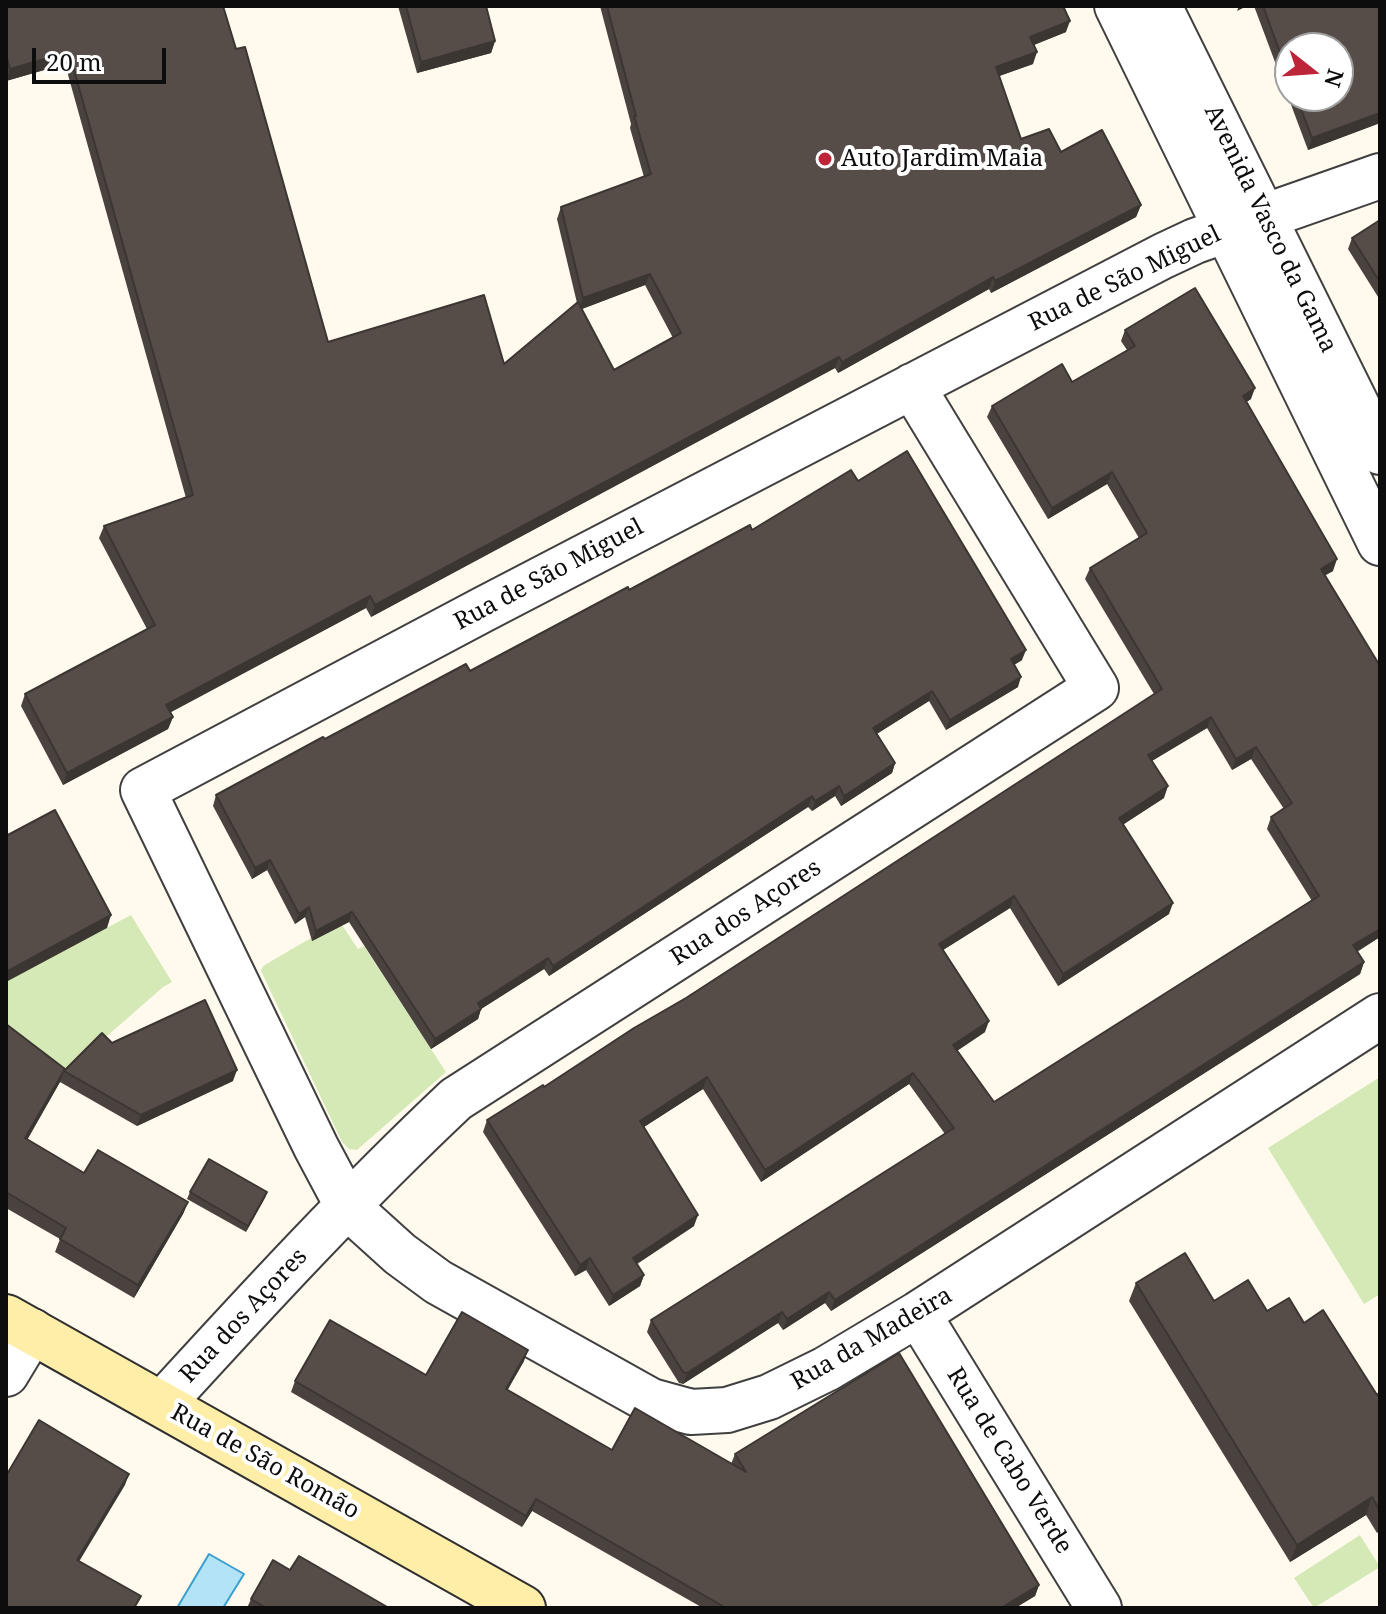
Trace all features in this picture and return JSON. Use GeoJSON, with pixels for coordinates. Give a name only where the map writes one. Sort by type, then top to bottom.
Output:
{"type":"FeatureCollection","features":[{"type":"Feature","properties":{"kind":"main road","name":"Rua de São Romão"},"geometry":{"type":"LineString","coordinates":[[19,1324],[523,1608]]}},
{"type":"Feature","properties":{"kind":"street","name":"Avenida Vasco da Gama"},"geometry":{"type":"LineString","coordinates":[[1137,9],[1246,223],[1380,452]]}},
{"type":"Feature","properties":{"kind":"street","name":"Rua de São Miguel"},"geometry":{"type":"LineString","coordinates":[[348,1207],[143,790],[512,594],[1163,256],[1195,241],[1380,176]]}},
{"type":"Feature","properties":{"kind":"street","name":"Avenida Vasco da Gama"},"geometry":{"type":"LineString","coordinates":[[1246,223],[1380,543]]}},
{"type":"Feature","properties":{"kind":"street","name":"Rua dos Açores"},"geometry":{"type":"LineString","coordinates":[[162,1404],[391,1161],[456,1099],[1096,688],[912,386]]}},
{"type":"Feature","properties":{"kind":"street","name":"Rua da Madeira"},"geometry":{"type":"LineString","coordinates":[[348,1207],[400,1254],[438,1282],[651,1401],[691,1412],[727,1410],[769,1397],[826,1369],[918,1314],[1380,1016]]}},
{"type":"Feature","properties":{"kind":"street","name":"Rua de Cabo Verde"},"geometry":{"type":"LineString","coordinates":[[918,1314],[1099,1608]]}},
{"type":"Feature","properties":{"kind":"street"},"geometry":{"type":"LineString","coordinates":[[6,1374],[19,1324]]}},
{"type":"Feature","properties":{"kind":"green space"},"geometry":{"type":"Polygon","coordinates":[[[131,915],[172,982],[98,1044],[60,1082],[6,1039],[6,981],[131,915]]]}},
{"type":"Feature","properties":{"kind":"green space"},"geometry":{"type":"Polygon","coordinates":[[[342,925],[358,949],[364,946],[446,1072],[357,1150],[349,1149],[342,1142],[261,971],[263,966],[311,938],[342,925]]]}},
{"type":"Feature","properties":{"kind":"green space"},"geometry":{"type":"Polygon","coordinates":[[[1380,1077],[1380,1294],[1364,1304],[1268,1148],[1380,1077]]]}},
{"type":"Feature","properties":{"kind":"green space"},"geometry":{"type":"Polygon","coordinates":[[[1360,1535],[1380,1567],[1314,1608],[1294,1578],[1360,1535]]]}},
{"type":"Feature","properties":{"kind":"water"},"geometry":{"type":"Polygon","coordinates":[[[209,1554],[244,1574],[223,1608],[177,1608],[209,1554]]]}},
{"type":"Feature","properties":{"kind":"building"},"geometry":{"type":"Polygon","coordinates":[[[6,6],[223,6],[236,49],[245,47],[328,342],[484,295],[504,364],[578,302],[614,370],[681,333],[650,274],[583,298],[561,207],[651,174],[607,6],[1063,6],[1070,21],[1030,37],[1037,52],[996,67],[1021,139],[1049,129],[1061,152],[1102,130],[1141,205],[995,281],[993,277],[842,362],[839,357],[375,605],[370,596],[166,705],[173,717],[67,773],[25,694],[155,625],[104,526],[193,495],[69,52],[10,69],[6,55],[6,6]]]}},
{"type":"Feature","properties":{"kind":"building"},"geometry":{"type":"Polygon","coordinates":[[[406,6],[486,6],[495,41],[421,62],[406,6]]]}},
{"type":"Feature","properties":{"kind":"building"},"geometry":{"type":"Polygon","coordinates":[[[1263,6],[1380,6],[1380,113],[1312,138],[1302,112],[1354,112],[1354,32],[1274,32],[1274,36],[1263,6]]]}},
{"type":"Feature","properties":{"kind":"building"},"geometry":{"type":"Polygon","coordinates":[[[1380,220],[1380,282],[1352,238],[1380,220]]]}},
{"type":"Feature","properties":{"kind":"building"},"geometry":{"type":"Polygon","coordinates":[[[1195,288],[1255,388],[1243,396],[1337,559],[1321,569],[1380,666],[1380,929],[1353,945],[1364,962],[835,1300],[829,1292],[787,1319],[782,1312],[687,1373],[683,1372],[651,1320],[954,1128],[913,1073],[765,1170],[707,1077],[640,1121],[698,1215],[633,1258],[644,1275],[613,1295],[590,1258],[580,1265],[487,1120],[686,998],[1162,689],[1090,568],[1147,533],[1112,472],[1052,508],[992,406],[1062,364],[1072,382],[1135,346],[1125,330],[1195,288]],[[1211,717],[1148,755],[1168,786],[1119,818],[1173,903],[1063,974],[1014,896],[939,944],[989,1021],[953,1045],[994,1102],[1319,896],[1271,817],[1292,803],[1256,747],[1236,759],[1211,717]]]}},
{"type":"Feature","properties":{"kind":"building"},"geometry":{"type":"Polygon","coordinates":[[[907,451],[1026,650],[1011,659],[1021,677],[950,720],[932,691],[873,728],[895,763],[844,796],[839,786],[815,801],[812,796],[553,966],[548,958],[478,1003],[481,1009],[435,1039],[352,912],[316,931],[309,907],[299,914],[270,860],[255,868],[216,795],[466,664],[470,671],[750,525],[752,530],[851,470],[858,481],[907,451]]]}},
{"type":"Feature","properties":{"kind":"building"},"geometry":{"type":"Polygon","coordinates":[[[55,810],[111,915],[6,972],[6,836],[55,810]]]}},
{"type":"Feature","properties":{"kind":"building"},"geometry":{"type":"Polygon","coordinates":[[[205,1000],[237,1070],[141,1115],[64,1071],[102,1033],[112,1043],[205,1000]]]}},
{"type":"Feature","properties":{"kind":"building"},"geometry":{"type":"Polygon","coordinates":[[[6,1024],[65,1069],[25,1138],[84,1173],[98,1150],[188,1202],[138,1285],[60,1239],[66,1228],[6,1192],[6,1024]]]}},
{"type":"Feature","properties":{"kind":"building"},"geometry":{"type":"Polygon","coordinates":[[[209,1159],[267,1192],[248,1226],[190,1192],[209,1159]]]}},
{"type":"Feature","properties":{"kind":"building"},"geometry":{"type":"Polygon","coordinates":[[[1185,1253],[1214,1301],[1248,1280],[1267,1311],[1289,1298],[1304,1323],[1323,1310],[1377,1395],[1380,1392],[1380,1511],[1372,1497],[1297,1545],[1136,1283],[1185,1253]]]}},
{"type":"Feature","properties":{"kind":"building"},"geometry":{"type":"Polygon","coordinates":[[[462,1312],[528,1350],[506,1389],[612,1450],[635,1408],[746,1472],[735,1454],[899,1353],[1039,1585],[1001,1608],[726,1608],[536,1499],[526,1516],[295,1381],[330,1320],[426,1375],[462,1312]]]}},
{"type":"Feature","properties":{"kind":"building"},"geometry":{"type":"Polygon","coordinates":[[[39,1420],[129,1474],[77,1560],[141,1596],[134,1608],[6,1608],[6,1476],[39,1420]]]}},
{"type":"Feature","properties":{"kind":"building"},"geometry":{"type":"Polygon","coordinates":[[[299,1556],[389,1608],[266,1608],[251,1599],[273,1560],[290,1570],[299,1556]]]}},
{"type":"Feature","properties":{"kind":"place","name":"Auto Jardim Maia"},"geometry":{"type":"Point","coordinates":[825,159]}}]}
